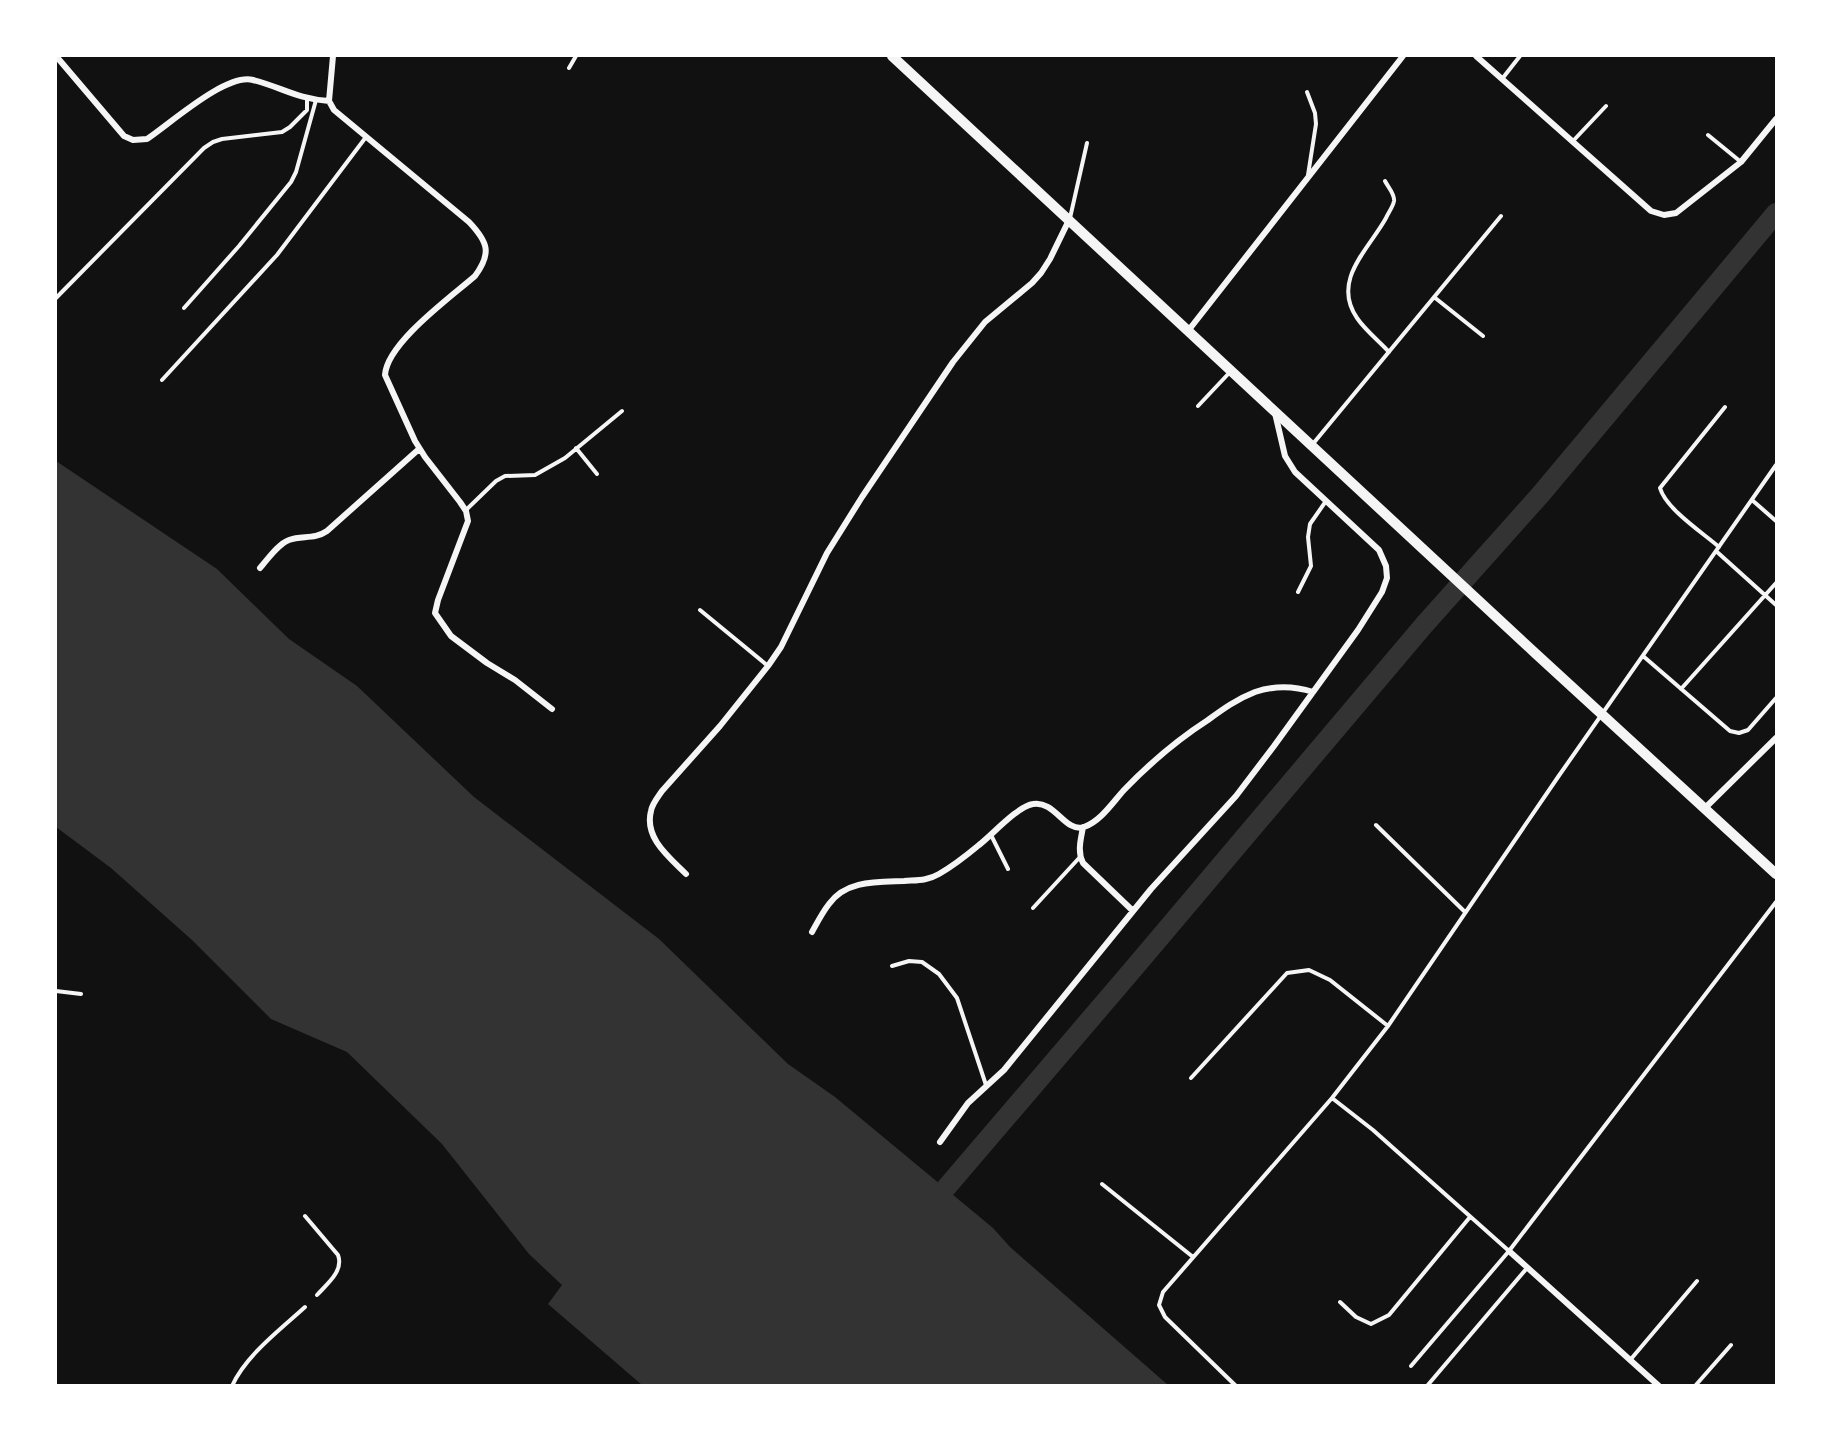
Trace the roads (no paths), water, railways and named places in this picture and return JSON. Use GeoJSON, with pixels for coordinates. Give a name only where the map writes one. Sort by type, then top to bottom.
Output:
{"type":"FeatureCollection","features":[{"type":"Feature","properties":{"kind":"street"},"geometry":{"type":"LineString","coordinates":[[56,56],[124,136],[132,140],[147,139],[218,88],[242,80],[252,80],[307,99],[328,101]]}},
{"type":"Feature","properties":{"kind":"street"},"geometry":{"type":"LineString","coordinates":[[333,56],[328,101],[334,110],[469,222],[476,230],[486,250],[485,263],[475,276],[399,344],[386,369],[387,380],[419,449],[466,511],[468,521],[435,613],[451,636],[487,663],[515,680],[552,709]]}},
{"type":"Feature","properties":{"kind":"street"},"geometry":{"type":"LineString","coordinates":[[892,56],[1534,653],[1776,874]]}},
{"type":"Feature","properties":{"kind":"street"},"geometry":{"type":"LineString","coordinates":[[1188,331],[1403,56]]}},
{"type":"Feature","properties":{"kind":"street"},"geometry":{"type":"LineString","coordinates":[[1476,56],[1651,211],[1664,215],[1676,213],[1741,162],[1776,119]]}},
{"type":"Feature","properties":{"kind":"street"},"geometry":{"type":"LineString","coordinates":[[686,874],[660,848],[651,832],[651,811],[662,790],[720,726],[768,666],[781,647],[827,553],[947,371],[985,322],[1041,273],[1069,220]]}},
{"type":"Feature","properties":{"kind":"street"},"geometry":{"type":"LineString","coordinates":[[940,1142],[968,1103],[1010,1063],[1132,911],[1236,796],[1358,630],[1382,592],[1387,578],[1386,566],[1379,550],[1295,472],[1285,456],[1275,411]]}},
{"type":"Feature","properties":{"kind":"street"},"geometry":{"type":"LineString","coordinates":[[260,568],[287,541],[320,536],[327,531],[419,449]]}},
{"type":"Feature","properties":{"kind":"street"},"geometry":{"type":"LineString","coordinates":[[812,932],[829,903],[840,893],[859,884],[925,880],[939,874],[991,835],[1018,811],[1033,804],[1047,805],[1073,827],[1083,827],[1098,818],[1161,755],[1235,701],[1257,692],[1276,688],[1297,687],[1313,692]]}},
{"type":"Feature","properties":{"kind":"street"},"geometry":{"type":"LineString","coordinates":[[1704,809],[1776,738]]}},
{"type":"Feature","properties":{"kind":"street"},"geometry":{"type":"LineString","coordinates":[[1083,827],[1080,843],[1080,857],[1083,863],[1132,911]]}},
{"type":"Feature","properties":{"kind":"street"},"geometry":{"type":"LineString","coordinates":[[1509,1251],[1659,1386]]}},
{"type":"Feature","properties":{"kind":"lane"},"geometry":{"type":"LineString","coordinates":[[569,68],[576,56]]}},
{"type":"Feature","properties":{"kind":"lane"},"geometry":{"type":"LineString","coordinates":[[1502,79],[1520,56]]}},
{"type":"Feature","properties":{"kind":"lane"},"geometry":{"type":"LineString","coordinates":[[1307,92],[1315,113],[1316,124],[1307,178]]}},
{"type":"Feature","properties":{"kind":"lane"},"geometry":{"type":"LineString","coordinates":[[56,298],[204,148],[222,139],[282,132],[307,110],[307,99]]}},
{"type":"Feature","properties":{"kind":"lane"},"geometry":{"type":"LineString","coordinates":[[184,308],[291,182],[299,163],[316,100]]}},
{"type":"Feature","properties":{"kind":"lane"},"geometry":{"type":"LineString","coordinates":[[1573,142],[1605,106]]}},
{"type":"Feature","properties":{"kind":"lane"},"geometry":{"type":"LineString","coordinates":[[1708,135],[1741,162]]}},
{"type":"Feature","properties":{"kind":"lane"},"geometry":{"type":"LineString","coordinates":[[162,380],[277,255],[366,136]]}},
{"type":"Feature","properties":{"kind":"lane"},"geometry":{"type":"LineString","coordinates":[[1069,220],[1087,143]]}},
{"type":"Feature","properties":{"kind":"lane"},"geometry":{"type":"LineString","coordinates":[[1384,181],[1393,195],[1394,203],[1355,265],[1349,278],[1348,291],[1350,304],[1357,318],[1389,352]]}},
{"type":"Feature","properties":{"kind":"lane"},"geometry":{"type":"LineString","coordinates":[[1312,445],[1501,216]]}},
{"type":"Feature","properties":{"kind":"lane"},"geometry":{"type":"LineString","coordinates":[[1434,297],[1484,336]]}},
{"type":"Feature","properties":{"kind":"lane"},"geometry":{"type":"LineString","coordinates":[[1198,406],[1231,371]]}},
{"type":"Feature","properties":{"kind":"lane"},"geometry":{"type":"LineString","coordinates":[[1719,547],[1672,507],[1662,496],[1660,488],[1725,407]]}},
{"type":"Feature","properties":{"kind":"lane"},"geometry":{"type":"LineString","coordinates":[[466,511],[496,481],[505,476],[535,475],[565,458],[622,411]]}},
{"type":"Feature","properties":{"kind":"lane"},"geometry":{"type":"LineString","coordinates":[[576,448],[597,474]]}},
{"type":"Feature","properties":{"kind":"lane"},"geometry":{"type":"LineString","coordinates":[[1236,1386],[1165,1317],[1159,1305],[1163,1292],[1332,1098],[1388,1026],[1776,465]]}},
{"type":"Feature","properties":{"kind":"lane"},"geometry":{"type":"LineString","coordinates":[[1752,500],[1776,521]]}},
{"type":"Feature","properties":{"kind":"lane"},"geometry":{"type":"LineString","coordinates":[[1298,592],[1311,566],[1308,537],[1310,524],[1326,501]]}},
{"type":"Feature","properties":{"kind":"lane"},"geometry":{"type":"LineString","coordinates":[[1716,551],[1776,605]]}},
{"type":"Feature","properties":{"kind":"lane"},"geometry":{"type":"LineString","coordinates":[[1681,689],[1776,583]]}},
{"type":"Feature","properties":{"kind":"lane"},"geometry":{"type":"LineString","coordinates":[[700,610],[768,666]]}},
{"type":"Feature","properties":{"kind":"lane"},"geometry":{"type":"LineString","coordinates":[[1643,656],[1730,731],[1738,733],[1748,730],[1776,698]]}},
{"type":"Feature","properties":{"kind":"lane"},"geometry":{"type":"LineString","coordinates":[[1376,825],[1465,912]]}},
{"type":"Feature","properties":{"kind":"lane"},"geometry":{"type":"LineString","coordinates":[[991,835],[1008,869]]}},
{"type":"Feature","properties":{"kind":"lane"},"geometry":{"type":"LineString","coordinates":[[1033,908],[1080,857]]}},
{"type":"Feature","properties":{"kind":"lane"},"geometry":{"type":"LineString","coordinates":[[1411,1366],[1509,1251],[1776,902]]}},
{"type":"Feature","properties":{"kind":"lane"},"geometry":{"type":"LineString","coordinates":[[892,966],[909,961],[922,962],[939,974],[957,998],[986,1085]]}},
{"type":"Feature","properties":{"kind":"lane"},"geometry":{"type":"LineString","coordinates":[[1191,1078],[1287,973],[1309,970],[1330,980],[1388,1026]]}},
{"type":"Feature","properties":{"kind":"lane"},"geometry":{"type":"LineString","coordinates":[[56,991],[81,994]]}},
{"type":"Feature","properties":{"kind":"lane"},"geometry":{"type":"LineString","coordinates":[[1332,1098],[1372,1130],[1509,1251]]}},
{"type":"Feature","properties":{"kind":"lane"},"geometry":{"type":"LineString","coordinates":[[1102,1184],[1193,1257]]}},
{"type":"Feature","properties":{"kind":"lane"},"geometry":{"type":"LineString","coordinates":[[305,1216],[338,1255],[340,1262],[333,1278],[317,1295]]}},
{"type":"Feature","properties":{"kind":"lane"},"geometry":{"type":"LineString","coordinates":[[1340,1302],[1356,1317],[1371,1324],[1389,1315],[1470,1217]]}},
{"type":"Feature","properties":{"kind":"lane"},"geometry":{"type":"LineString","coordinates":[[1427,1386],[1528,1268]]}},
{"type":"Feature","properties":{"kind":"lane"},"geometry":{"type":"LineString","coordinates":[[1631,1359],[1697,1281]]}},
{"type":"Feature","properties":{"kind":"lane"},"geometry":{"type":"LineString","coordinates":[[232,1386],[239,1372],[305,1307]]}},
{"type":"Feature","properties":{"kind":"lane"},"geometry":{"type":"LineString","coordinates":[[1695,1386],[1731,1345]]}},
{"type":"Feature","properties":{"kind":"waterway"},"geometry":{"type":"LineString","coordinates":[[928,1209],[1424,625],[1541,494],[1776,213]]}}]}
